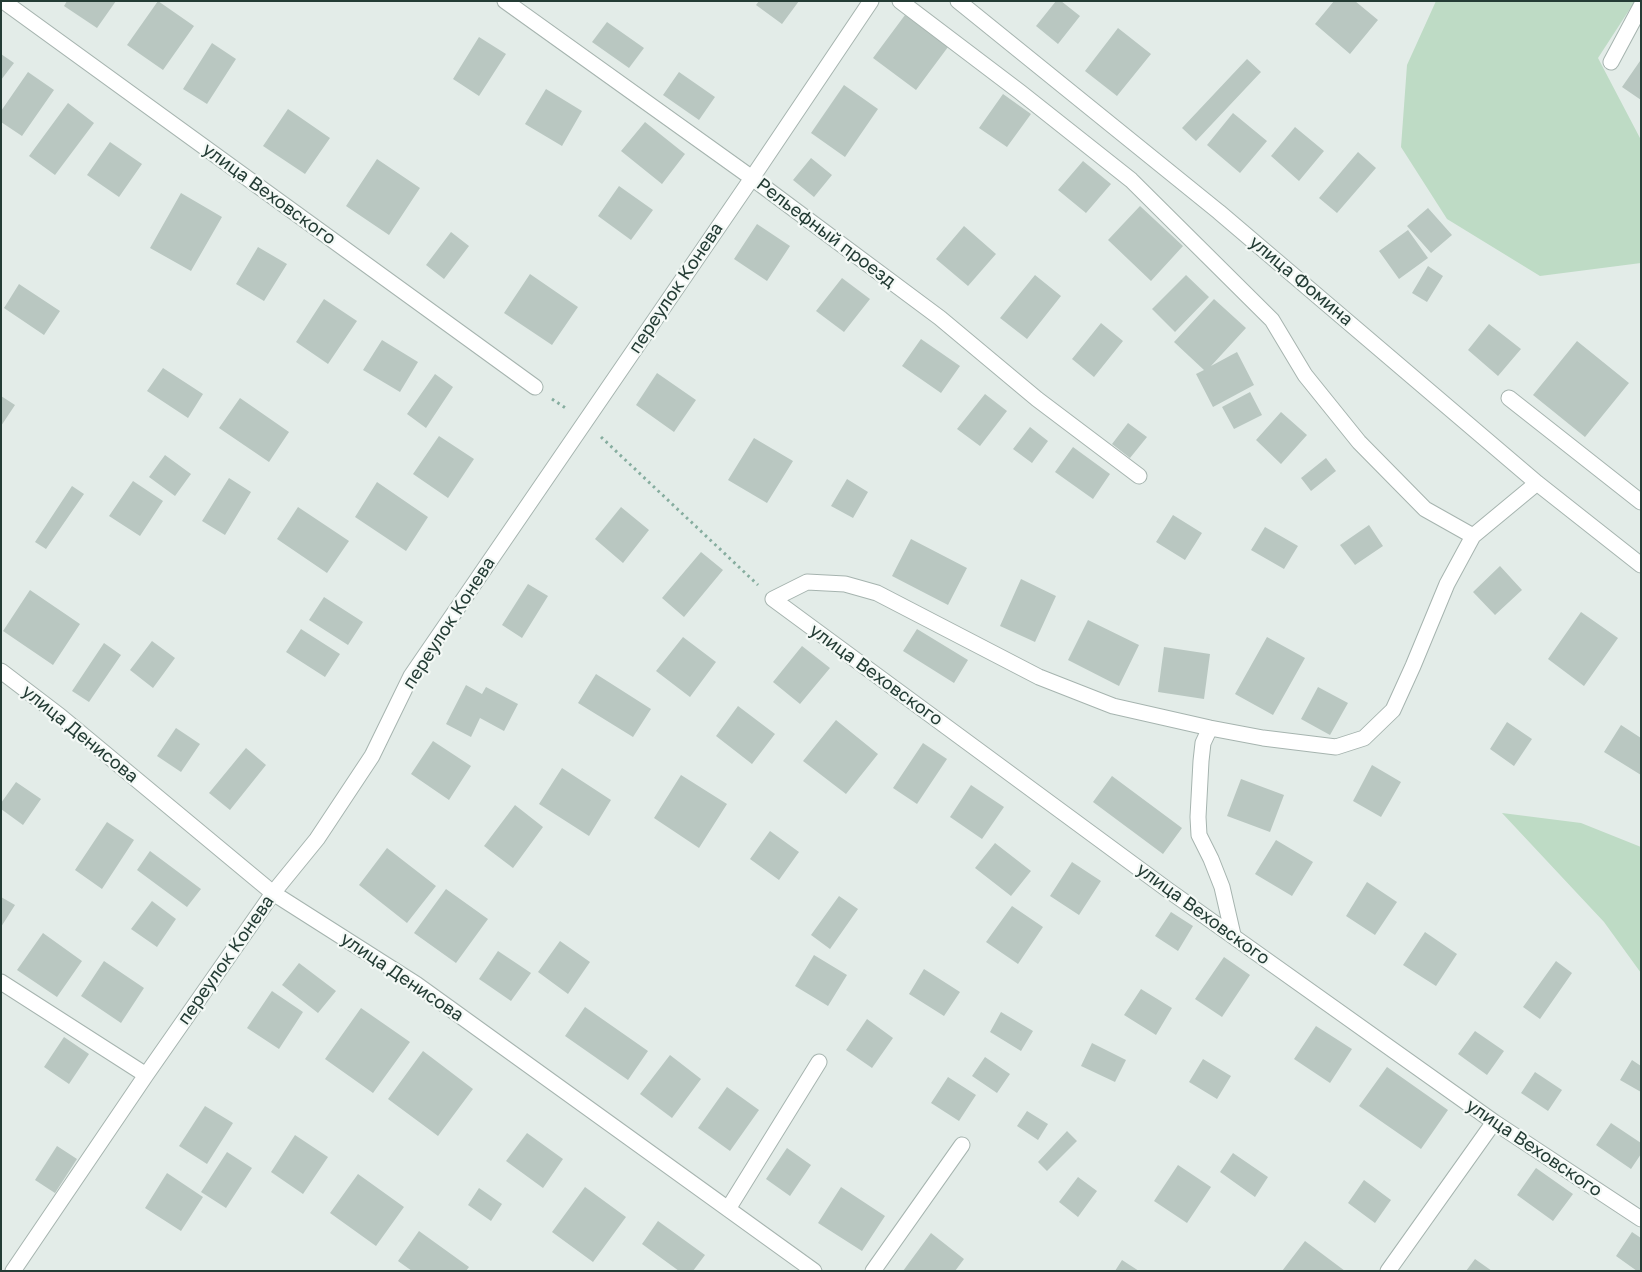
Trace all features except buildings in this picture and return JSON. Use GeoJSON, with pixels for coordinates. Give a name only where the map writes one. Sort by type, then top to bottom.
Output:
{"type":"FeatureCollection","features":[{"type":"Feature","properties":{"kind":"street","name":"улица Веховского"},"geometry":{"type":"LineString","coordinates":[[3,1],[535,387]]}},
{"type":"Feature","properties":{"kind":"street","name":"Рельефный проезд"},"geometry":{"type":"LineString","coordinates":[[505,1],[752,178],[940,318],[1037,399],[1139,476]]}},
{"type":"Feature","properties":{"kind":"street","name":"переулок Конева"},"geometry":{"type":"LineString","coordinates":[[13,1271],[273,893],[317,839],[372,756],[410,676],[752,178],[871,1]]}},
{"type":"Feature","properties":{"kind":"street"},"geometry":{"type":"LineString","coordinates":[[900,1],[1020,92],[1131,180],[1272,320],[1304,375],[1359,442],[1425,509],[1472,536]]}},
{"type":"Feature","properties":{"kind":"street","name":"улица Фомина"},"geometry":{"type":"LineString","coordinates":[[958,1],[1219,212],[1537,483],[1641,564]]}},
{"type":"Feature","properties":{"kind":"street"},"geometry":{"type":"LineString","coordinates":[[1611,62],[1641,6]]}},
{"type":"Feature","properties":{"kind":"street"},"geometry":{"type":"LineString","coordinates":[[1509,398],[1641,502]]}},
{"type":"Feature","properties":{"kind":"street"},"geometry":{"type":"LineString","coordinates":[[773,599],[807,582],[846,584],[878,593],[1038,677],[1113,706],[1210,728],[1298,743],[1336,747],[1364,738],[1393,710],[1446,584],[1472,536],[1537,483]]}},
{"type":"Feature","properties":{"kind":"street","name":"улица Веховского"},"geometry":{"type":"LineString","coordinates":[[773,599],[1168,890],[1494,1122],[1641,1219]]}},
{"type":"Feature","properties":{"kind":"street","name":"улица Денисова"},"geometry":{"type":"LineString","coordinates":[[1,671],[60,716],[273,893],[416,984],[814,1271]]}},
{"type":"Feature","properties":{"kind":"street"},"geometry":{"type":"LineString","coordinates":[[1210,728],[1203,743],[1201,761],[1199,835],[1222,887],[1233,935]]}},
{"type":"Feature","properties":{"kind":"street"},"geometry":{"type":"LineString","coordinates":[[1,982],[146,1075]]}},
{"type":"Feature","properties":{"kind":"street"},"geometry":{"type":"LineString","coordinates":[[728,1209],[819,1062]]}},
{"type":"Feature","properties":{"kind":"street"},"geometry":{"type":"LineString","coordinates":[[1388,1271],[1494,1122]]}},
{"type":"Feature","properties":{"kind":"street"},"geometry":{"type":"LineString","coordinates":[[873,1271],[962,1145]]}},
{"type":"Feature","properties":{"kind":"path"},"geometry":{"type":"LineString","coordinates":[[535,387],[585,421],[773,599]]}},
{"type":"Feature","properties":{"kind":"green space"},"geometry":{"type":"Polygon","coordinates":[[[1436,1],[1635,1],[1598,58],[1641,140],[1641,263],[1540,276],[1447,219],[1401,147],[1407,65],[1436,1]]]}},
{"type":"Feature","properties":{"kind":"green space"},"geometry":{"type":"Polygon","coordinates":[[[1502,813],[1581,823],[1641,847],[1641,973],[1604,922],[1502,813]]]}}]}
